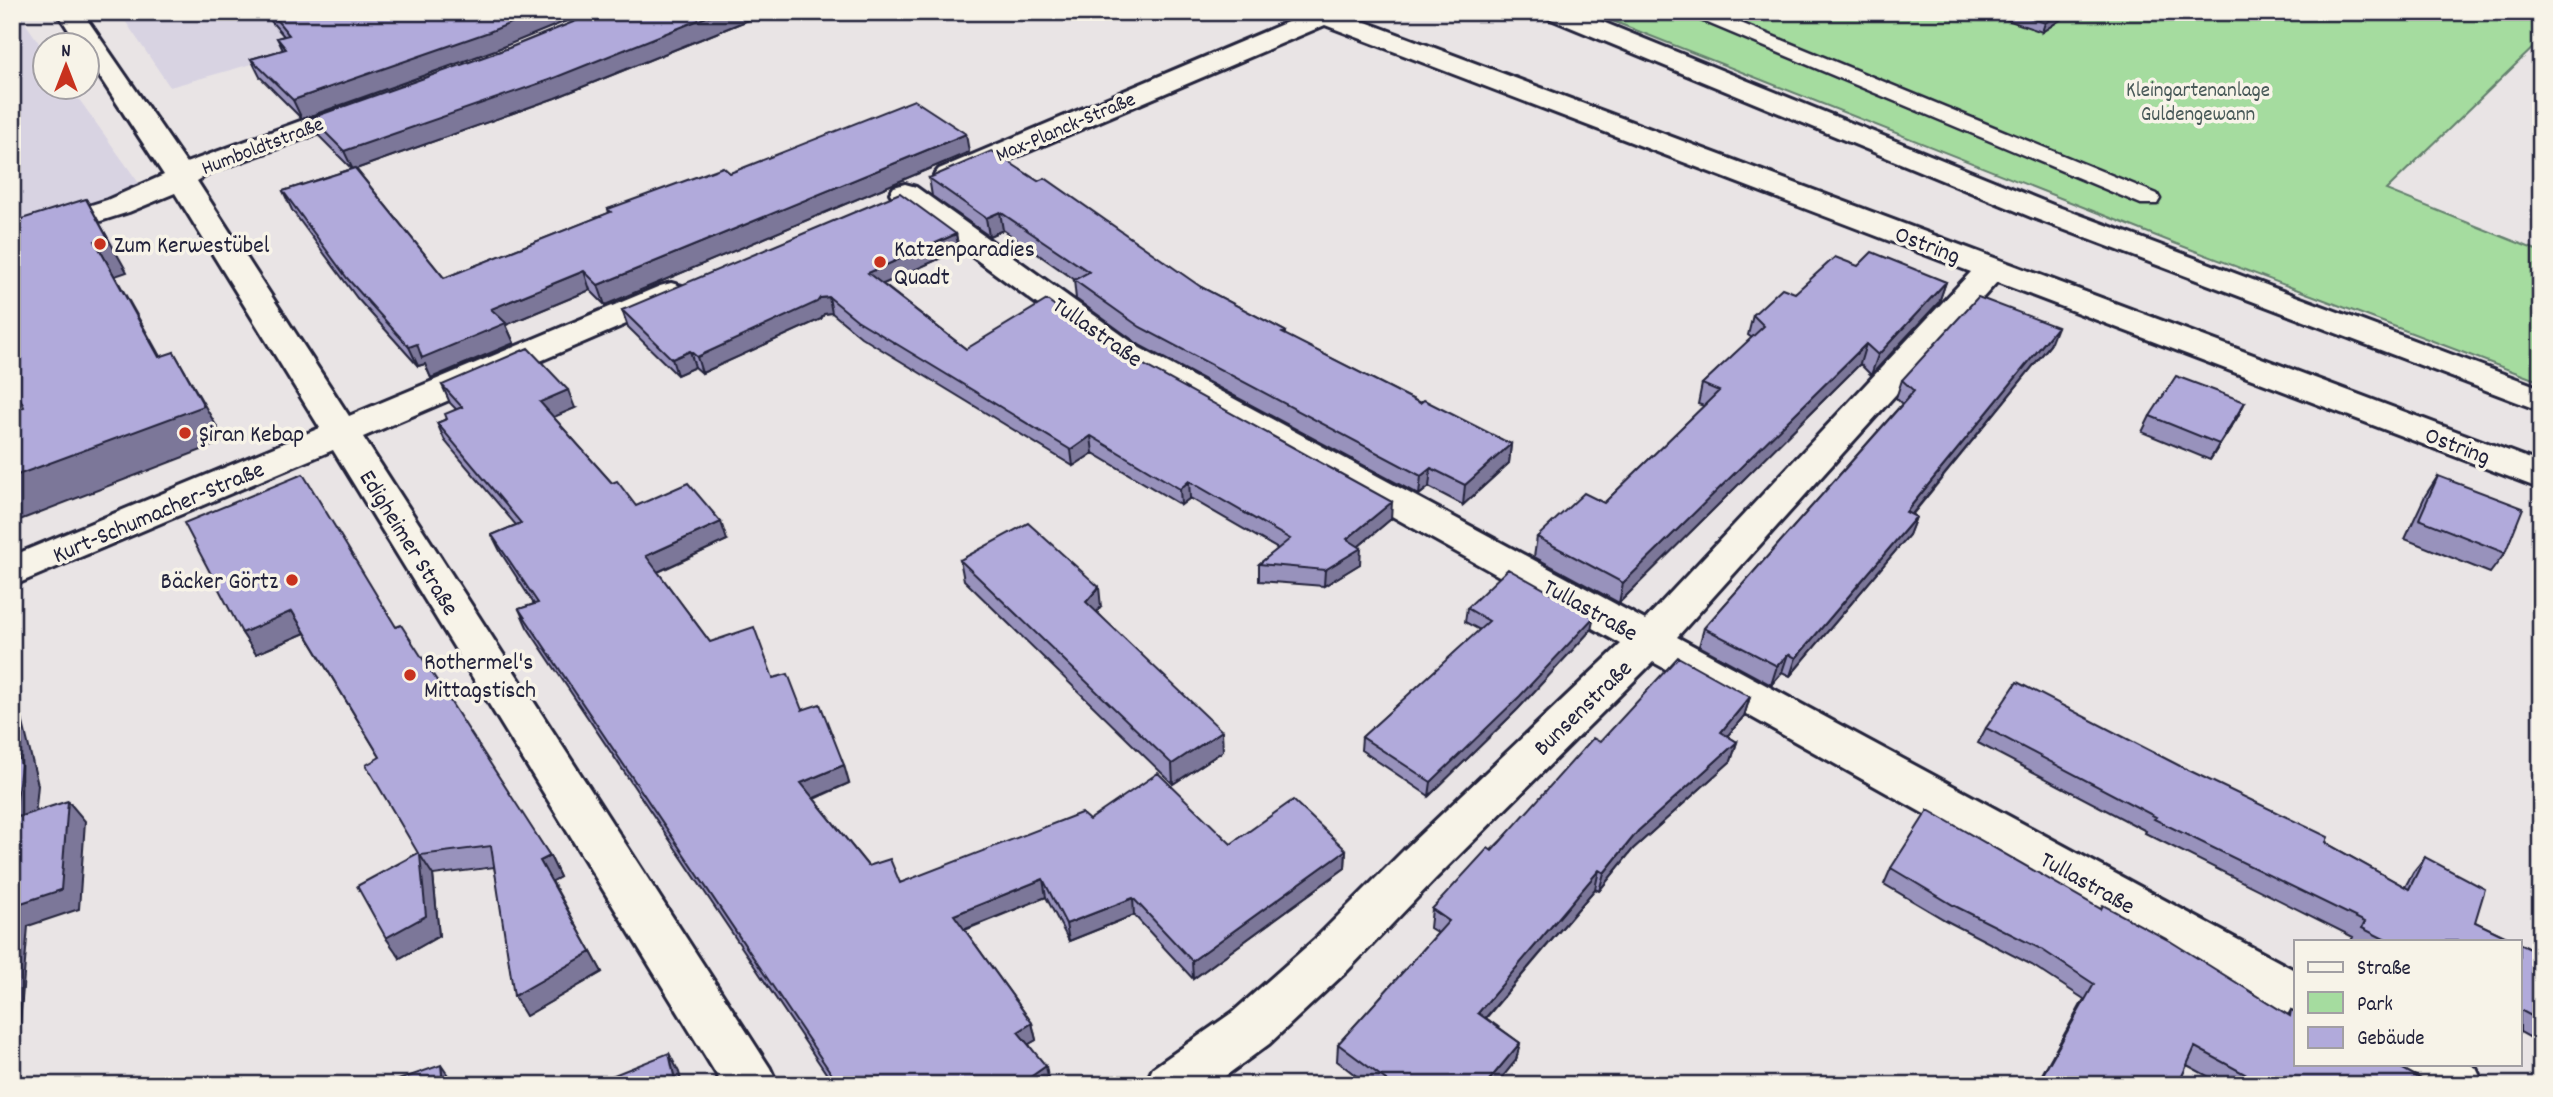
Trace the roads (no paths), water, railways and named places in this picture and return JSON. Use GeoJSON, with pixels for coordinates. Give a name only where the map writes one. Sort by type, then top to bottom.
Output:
{"type":"FeatureCollection","features":[{"type":"Feature","properties":{"kind":"street","name":"Edigheimer Straße"},"geometry":{"type":"LineString","coordinates":[[69,12],[181,178],[752,1085]]}},
{"type":"Feature","properties":{"kind":"street"},"geometry":{"type":"LineString","coordinates":[[1555,12],[2042,211],[2541,400]]}},
{"type":"Feature","properties":{"kind":"street","name":"Max-Planck-Straße"},"geometry":{"type":"LineString","coordinates":[[893,199],[1319,14]]}},
{"type":"Feature","properties":{"kind":"street","name":"Ostring"},"geometry":{"type":"LineString","coordinates":[[1319,14],[2541,477]]}},
{"type":"Feature","properties":{"kind":"street","name":"Humboldtstraße"},"geometry":{"type":"LineString","coordinates":[[181,178],[217,160],[387,100]]}},
{"type":"Feature","properties":{"kind":"street"},"geometry":{"type":"LineString","coordinates":[[12,240],[118,206],[181,178]]}},
{"type":"Feature","properties":{"kind":"street","name":"Tullastraße"},"geometry":{"type":"LineString","coordinates":[[893,199],[1128,355],[2294,995]]}},
{"type":"Feature","properties":{"kind":"street","name":"Bunsenstraße"},"geometry":{"type":"LineString","coordinates":[[1171,1085],[1251,1028],[1331,955],[1420,864],[1650,641],[1992,268]]}},
{"type":"Feature","properties":{"kind":"street"},"geometry":{"type":"LineString","coordinates":[[342,434],[702,280]]}},
{"type":"Feature","properties":{"kind":"street","name":"Kurt-Schumacher-Straße"},"geometry":{"type":"LineString","coordinates":[[12,572],[342,434]]}},
{"type":"Feature","properties":{"kind":"street"},"geometry":{"type":"LineString","coordinates":[[2424,1066],[2458,1085]]}},
{"type":"Feature","properties":{"kind":"lane"},"geometry":{"type":"LineString","coordinates":[[1697,12],[2149,198]]}},
{"type":"Feature","properties":{"kind":"place","name":"Zum Kerwestübel"},"geometry":{"type":"Point","coordinates":[100,244]}},
{"type":"Feature","properties":{"kind":"place","name":"Katzenparadies Quadt"},"geometry":{"type":"Point","coordinates":[880,262]}},
{"type":"Feature","properties":{"kind":"place","name":"Şiran Kebap"},"geometry":{"type":"Point","coordinates":[185,433]}},
{"type":"Feature","properties":{"kind":"place","name":"Bäcker Görtz"},"geometry":{"type":"Point","coordinates":[292,580]}},
{"type":"Feature","properties":{"kind":"place","name":"Rothermel's Mittagstisch"},"geometry":{"type":"Point","coordinates":[410,675]}},
{"type":"Feature","properties":{"kind":"park label","name":"Kleingartenanlage Guldengewann"},"geometry":{"type":"Point","coordinates":[2198,101]}}]}
